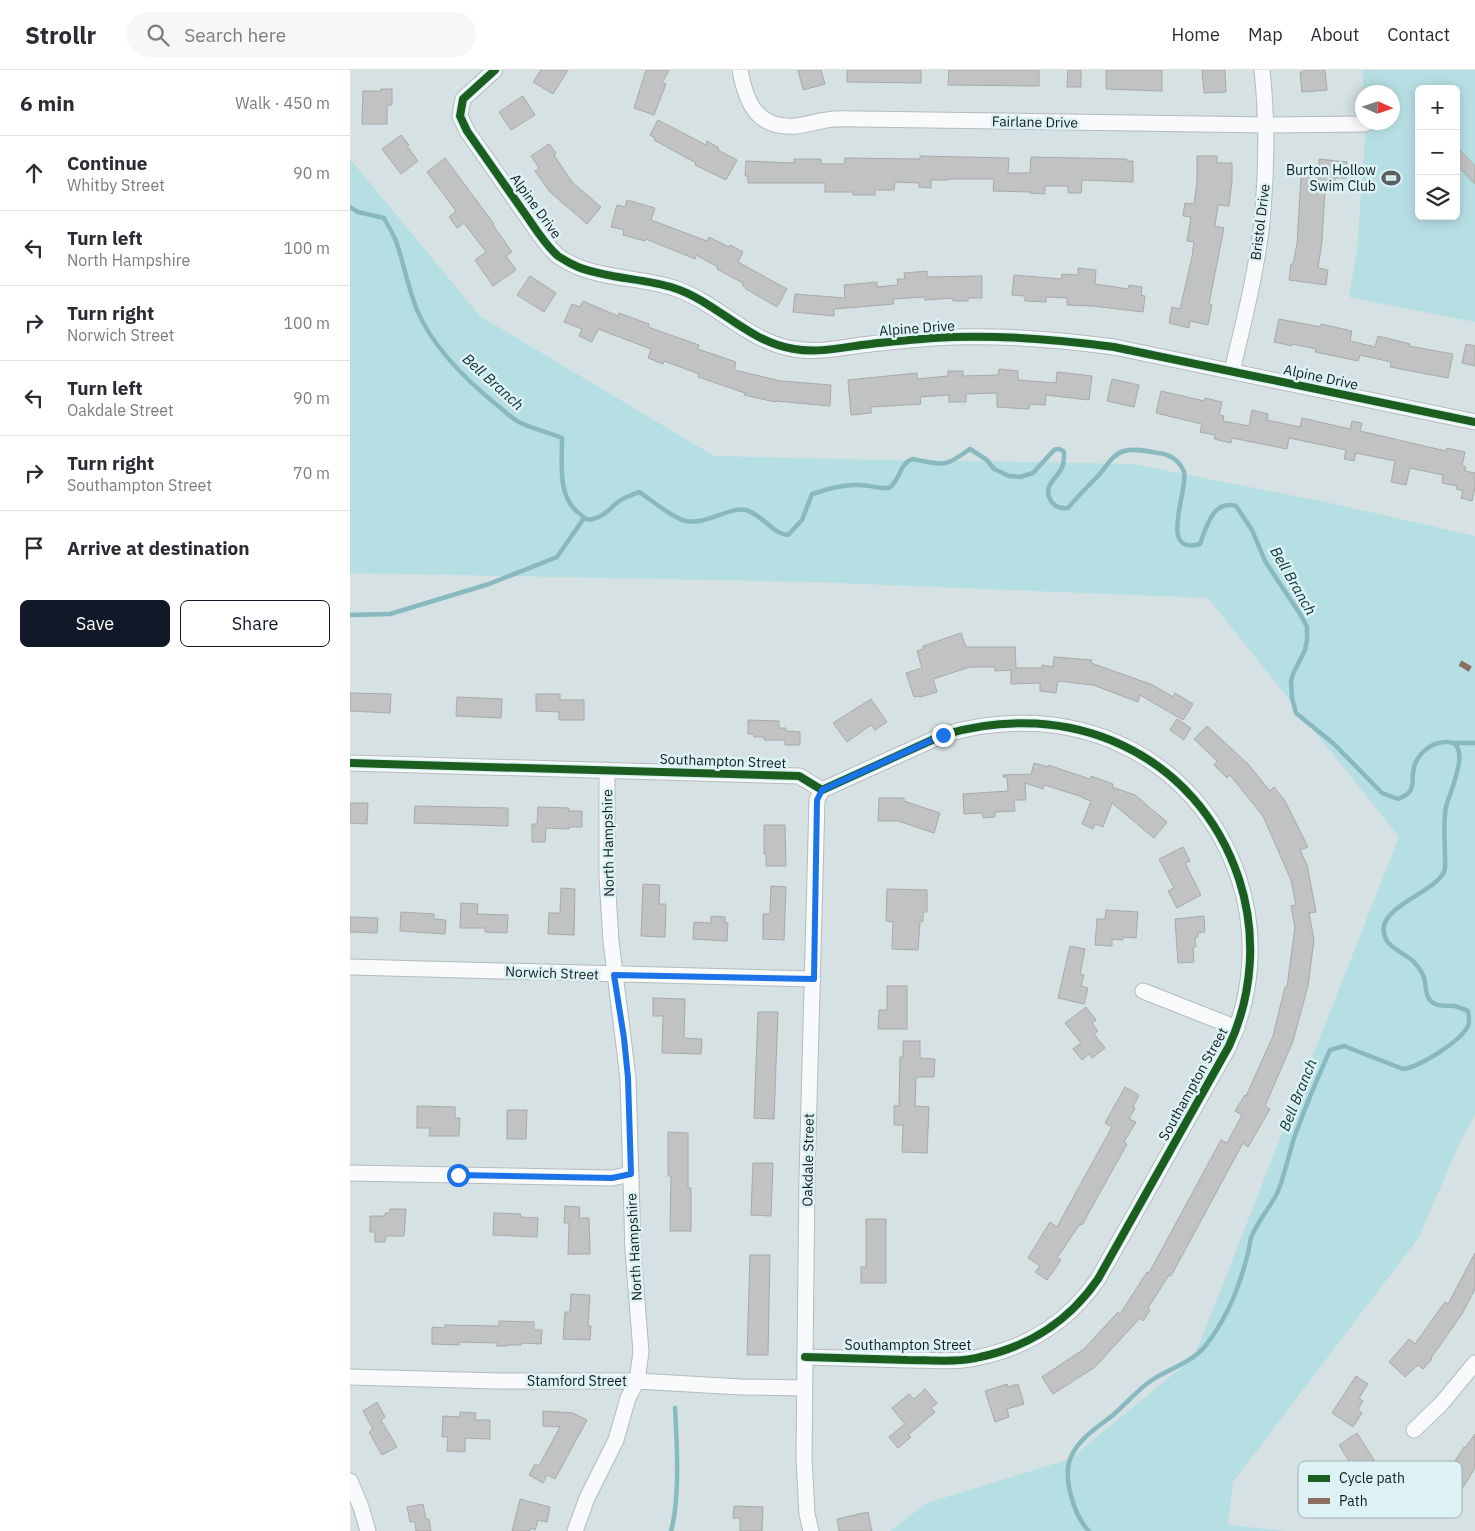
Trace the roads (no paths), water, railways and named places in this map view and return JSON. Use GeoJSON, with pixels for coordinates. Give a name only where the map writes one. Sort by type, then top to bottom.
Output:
{"type":"FeatureCollection","features":[{"type":"Feature","properties":{"kind":"street","name":"Alpine Drive"},"geometry":{"type":"LineString","coordinates":[[495,70],[467,94],[460,104],[460,116],[467,131],[542,238],[558,256],[588,270],[660,284],[682,291],[749,332],[780,346],[818,350],[933,338],[1004,337],[1041,339],[1114,347],[1475,422]]}},
{"type":"Feature","properties":{"kind":"street","name":"Fairlane Drive"},"geometry":{"type":"LineString","coordinates":[[740,70],[745,92],[754,112],[764,121],[780,125],[796,126],[829,120],[858,119],[1266,126],[1355,124]]}},
{"type":"Feature","properties":{"kind":"street","name":"Bristol Drive"},"geometry":{"type":"LineString","coordinates":[[1232,371],[1260,236],[1263,211],[1266,126],[1262,70]]}},
{"type":"Feature","properties":{"kind":"street","name":"Southampton Street"},"geometry":{"type":"LineString","coordinates":[[350,763],[799,776],[822,790],[943,735],[964,728],[1029,722],[1065,726],[1100,735],[1134,750],[1167,772],[1193,798],[1218,833],[1234,866],[1246,907],[1250,948],[1247,987],[1237,1028],[1229,1046],[1098,1279],[1080,1303],[1057,1324],[1039,1336],[980,1358],[926,1360],[805,1357]]}},
{"type":"Feature","properties":{"kind":"street","name":"North Hampshire"},"geometry":{"type":"LineString","coordinates":[[575,1531],[587,1498],[616,1440],[628,1398],[637,1381],[642,1352],[634,1268],[628,1078],[614,975],[607,878],[607,770]]}},
{"type":"Feature","properties":{"kind":"street","name":"Oakdale Street"},"geometry":{"type":"LineString","coordinates":[[811,1531],[807,1514],[804,1458],[807,1179],[814,979],[817,800],[822,790]]}},
{"type":"Feature","properties":{"kind":"street","name":"Norwich Street"},"geometry":{"type":"LineString","coordinates":[[350,967],[814,979]]}},
{"type":"Feature","properties":{"kind":"street"},"geometry":{"type":"LineString","coordinates":[[1143,991],[1237,1028]]}},
{"type":"Feature","properties":{"kind":"street"},"geometry":{"type":"LineString","coordinates":[[350,1173],[612,1178],[631,1174]]}},
{"type":"Feature","properties":{"kind":"street"},"geometry":{"type":"LineString","coordinates":[[1414,1430],[1442,1403],[1475,1363]]}},
{"type":"Feature","properties":{"kind":"street","name":"Stamford Street"},"geometry":{"type":"LineString","coordinates":[[350,1377],[498,1381],[637,1381],[740,1387],[804,1388]]}},
{"type":"Feature","properties":{"kind":"street"},"geometry":{"type":"LineString","coordinates":[[350,1481],[361,1506],[368,1531]]}},
{"type":"Feature","properties":{"kind":"waterway","name":"Bell Branch"},"geometry":{"type":"LineString","coordinates":[[350,207],[358,212],[384,218],[396,241],[411,293],[424,324],[441,350],[463,374],[513,419],[529,427],[562,438],[562,479],[564,490],[567,499],[573,507],[586,519],[597,518],[620,500],[639,492],[668,513],[686,521],[694,522],[740,509],[752,512],[777,531],[788,535],[802,520],[812,494],[848,485],[889,488],[896,481],[904,465],[912,459],[931,463],[949,462],[970,449],[987,460],[994,469],[1009,476],[1020,477],[1033,473],[1054,450],[1062,450],[1064,452],[1063,465],[1049,486],[1048,495],[1056,506],[1068,508],[1100,474],[1112,458],[1120,453],[1128,450],[1137,450],[1162,454],[1177,461],[1184,472],[1177,531],[1180,540],[1187,545],[1200,544],[1208,523],[1216,511],[1228,505],[1236,506],[1252,530],[1265,561],[1302,617],[1307,627],[1307,640],[1305,650],[1291,681],[1292,698],[1296,713],[1334,744],[1382,793],[1398,799],[1408,794],[1411,789],[1416,761],[1428,748],[1446,742],[1454,744],[1459,750],[1458,770],[1445,813],[1444,872],[1428,888],[1394,911],[1386,920],[1384,930],[1387,941],[1411,959],[1420,969],[1424,978],[1426,992],[1431,1002],[1442,1006],[1459,1007],[1468,1011],[1468,1026],[1457,1039],[1438,1053],[1419,1064],[1403,1069],[1344,1046],[1330,1050],[1294,1138],[1279,1189],[1251,1238],[1238,1286],[1219,1327],[1200,1351],[1188,1361],[1152,1380],[1095,1429],[1074,1450],[1068,1475],[1071,1496],[1079,1516],[1089,1531]]}},
{"type":"Feature","properties":{"kind":"waterway"},"geometry":{"type":"LineString","coordinates":[[350,615],[390,614],[489,584],[557,557],[584,518]]}},
{"type":"Feature","properties":{"kind":"waterway"},"geometry":{"type":"LineString","coordinates":[[1453,743],[1475,743]]}},
{"type":"Feature","properties":{"kind":"waterway"},"geometry":{"type":"LineString","coordinates":[[671,1531],[677,1487],[675,1408]]}},
{"type":"Feature","properties":{"kind":"place","name":"Burton Hollow Swim Club"},"geometry":{"type":"Point","coordinates":[1391,178]}}]}
